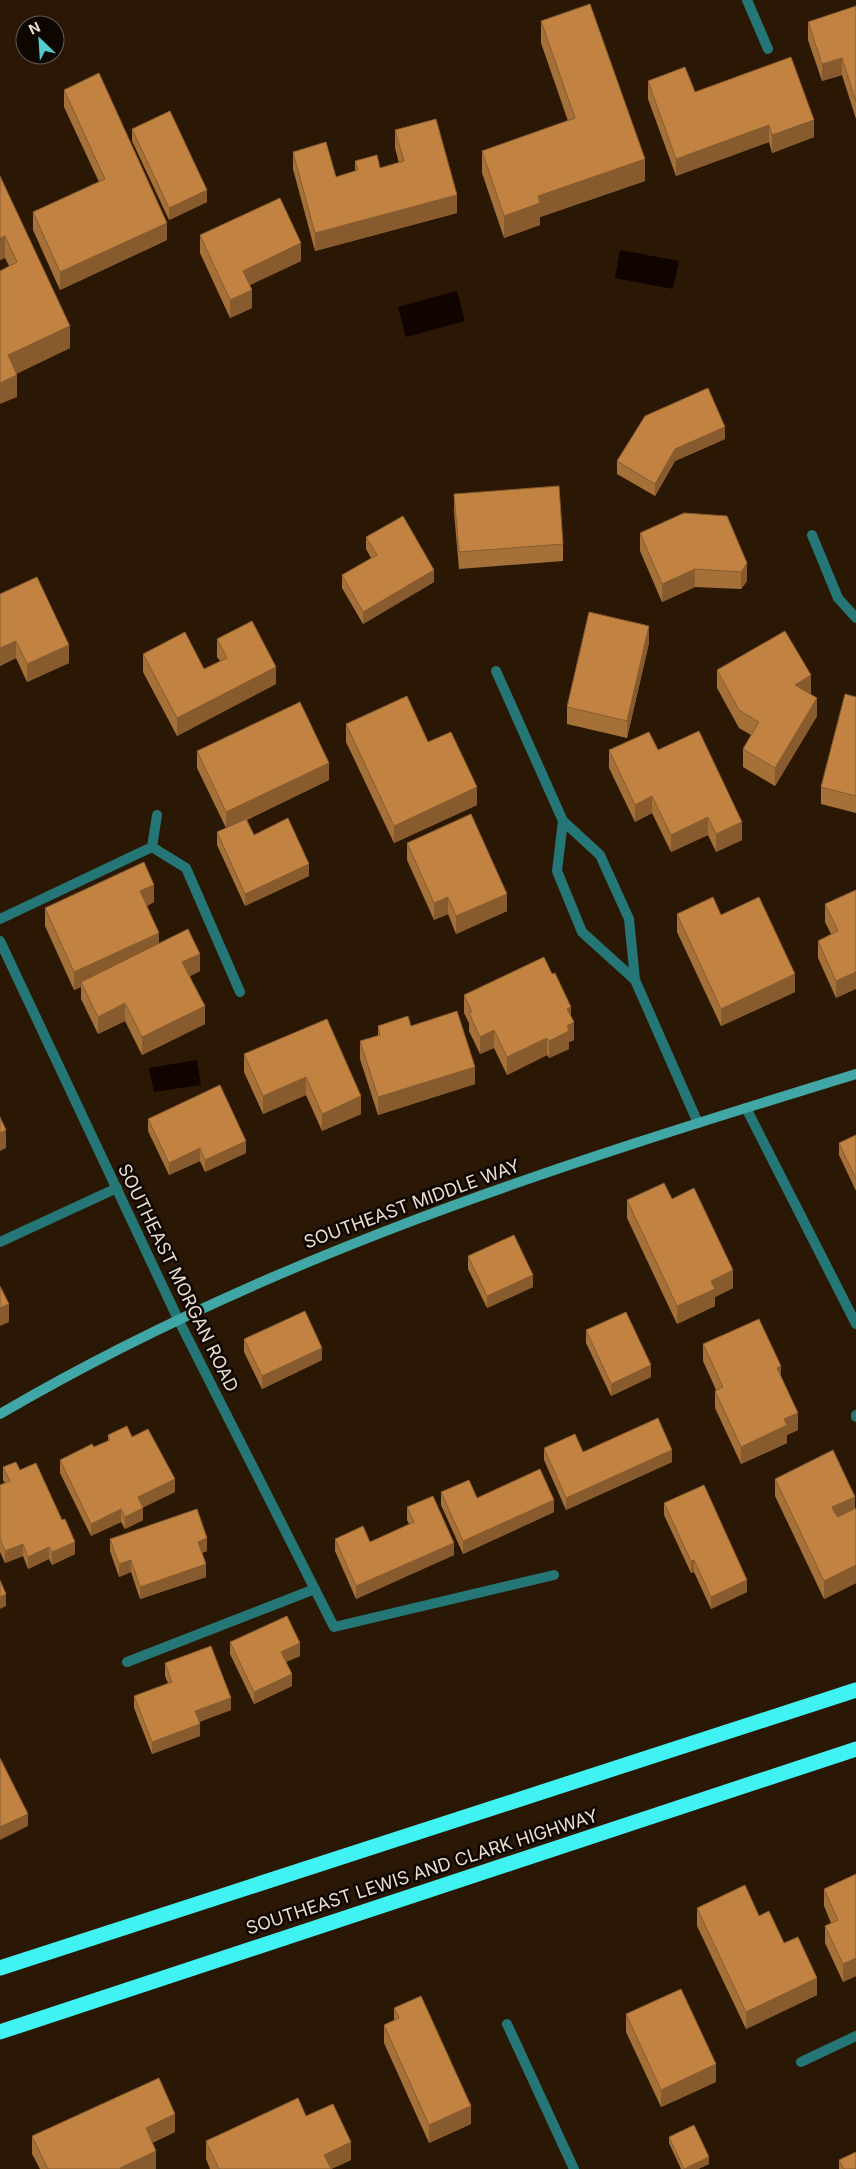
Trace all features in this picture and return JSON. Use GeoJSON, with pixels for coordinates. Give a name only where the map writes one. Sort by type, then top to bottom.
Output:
{"type":"FeatureCollection","features":[{"type":"Feature","properties":{"kind":"highway"},"geometry":{"type":"LineString","coordinates":[[0,1968],[856,1690]]}},
{"type":"Feature","properties":{"kind":"highway","name":"SOUTHEAST LEWIS AND CLARK HIGHWAY"},"geometry":{"type":"LineString","coordinates":[[0,2032],[856,1749]]}},
{"type":"Feature","properties":{"kind":"street"},"geometry":{"type":"LineString","coordinates":[[747,0],[768,49]]}},
{"type":"Feature","properties":{"kind":"street"},"geometry":{"type":"LineString","coordinates":[[812,535],[838,598],[856,618]]}},
{"type":"Feature","properties":{"kind":"street"},"geometry":{"type":"LineString","coordinates":[[496,671],[563,821],[600,855],[629,919],[635,980],[698,1123]]}},
{"type":"Feature","properties":{"kind":"street"},"geometry":{"type":"LineString","coordinates":[[152,847],[157,815]]}},
{"type":"Feature","properties":{"kind":"street"},"geometry":{"type":"LineString","coordinates":[[563,821],[557,870],[582,932],[635,980]]}},
{"type":"Feature","properties":{"kind":"street"},"geometry":{"type":"LineString","coordinates":[[0,919],[152,847]]}},
{"type":"Feature","properties":{"kind":"street"},"geometry":{"type":"LineString","coordinates":[[152,847],[186,868],[240,992]]}},
{"type":"Feature","properties":{"kind":"street","name":"SOUTHEAST MORGAN ROAD"},"geometry":{"type":"LineString","coordinates":[[0,941],[178,1319],[334,1627],[554,1575]]}},
{"type":"Feature","properties":{"kind":"street","name":"SOUTHEAST MIDDLE WAY"},"geometry":{"type":"LineString","coordinates":[[0,1414],[96,1360],[178,1319],[306,1261],[411,1220],[558,1168],[856,1074]]}},
{"type":"Feature","properties":{"kind":"street"},"geometry":{"type":"LineString","coordinates":[[746,1108],[856,1324]]}},
{"type":"Feature","properties":{"kind":"street"},"geometry":{"type":"LineString","coordinates":[[0,1242],[116,1188]]}},
{"type":"Feature","properties":{"kind":"street"},"geometry":{"type":"LineString","coordinates":[[127,1662],[314,1588]]}},
{"type":"Feature","properties":{"kind":"street"},"geometry":{"type":"LineString","coordinates":[[507,2024],[574,2169]]}},
{"type":"Feature","properties":{"kind":"street"},"geometry":{"type":"LineString","coordinates":[[801,2062],[856,2036]]}},
{"type":"Feature","properties":{"kind":"shaded area"},"geometry":{"type":"Polygon","coordinates":[[[620,250],[679,261],[673,289],[615,278],[620,250]]]}},
{"type":"Feature","properties":{"kind":"shaded area"},"geometry":{"type":"Polygon","coordinates":[[[457,291],[465,321],[406,337],[398,307],[457,291]]]}},
{"type":"Feature","properties":{"kind":"shaded area"},"geometry":{"type":"Polygon","coordinates":[[[197,1060],[201,1085],[154,1092],[149,1068],[197,1060]]]}},
{"type":"Feature","properties":{"kind":"building"},"geometry":{"type":"Polygon","coordinates":[[[590,4],[645,159],[538,196],[540,203],[504,216],[482,151],[575,118],[541,21],[590,4]]]}},
{"type":"Feature","properties":{"kind":"building"},"geometry":{"type":"Polygon","coordinates":[[[856,6],[856,102],[842,58],[822,64],[808,22],[856,6]]]}},
{"type":"Feature","properties":{"kind":"building"},"geometry":{"type":"Polygon","coordinates":[[[791,57],[814,120],[772,135],[769,125],[676,159],[648,81],[685,67],[695,92],[791,57]]]}},
{"type":"Feature","properties":{"kind":"building"},"geometry":{"type":"Polygon","coordinates":[[[99,73],[167,223],[60,272],[33,212],[105,179],[64,90],[99,73]]]}},
{"type":"Feature","properties":{"kind":"building"},"geometry":{"type":"Polygon","coordinates":[[[170,111],[207,190],[169,208],[132,129],[170,111]]]}},
{"type":"Feature","properties":{"kind":"building"},"geometry":{"type":"Polygon","coordinates":[[[436,119],[457,195],[315,233],[293,152],[326,142],[336,177],[358,170],[355,161],[377,155],[380,168],[404,161],[395,130],[436,119]]]}},
{"type":"Feature","properties":{"kind":"building"},"geometry":{"type":"Polygon","coordinates":[[[0,176],[70,326],[8,355],[17,375],[0,383],[0,271],[17,262],[5,236],[0,238],[0,176]]]}},
{"type":"Feature","properties":{"kind":"building"},"geometry":{"type":"Polygon","coordinates":[[[280,198],[301,243],[243,271],[252,290],[230,300],[200,235],[280,198]]]}},
{"type":"Feature","properties":{"kind":"building"},"geometry":{"type":"Polygon","coordinates":[[[708,388],[725,427],[675,449],[655,484],[617,461],[645,416],[708,388]]]}},
{"type":"Feature","properties":{"kind":"building"},"geometry":{"type":"Polygon","coordinates":[[[559,486],[563,544],[459,552],[454,494],[559,486]]]}},
{"type":"Feature","properties":{"kind":"building"},"geometry":{"type":"Polygon","coordinates":[[[684,513],[727,516],[747,563],[741,572],[695,569],[662,584],[640,533],[684,513]]]}},
{"type":"Feature","properties":{"kind":"building"},"geometry":{"type":"Polygon","coordinates":[[[403,516],[434,570],[363,612],[342,575],[377,555],[366,537],[403,516]]]}},
{"type":"Feature","properties":{"kind":"building"},"geometry":{"type":"Polygon","coordinates":[[[37,577],[69,645],[27,664],[16,641],[0,648],[0,594],[37,577]]]}},
{"type":"Feature","properties":{"kind":"building"},"geometry":{"type":"Polygon","coordinates":[[[589,612],[649,626],[627,721],[567,707],[589,612]]]}},
{"type":"Feature","properties":{"kind":"building"},"geometry":{"type":"Polygon","coordinates":[[[252,621],[276,667],[177,718],[143,654],[185,632],[204,669],[227,658],[217,639],[252,621]]]}},
{"type":"Feature","properties":{"kind":"building"},"geometry":{"type":"Polygon","coordinates":[[[785,631],[811,675],[795,685],[817,698],[775,768],[743,749],[759,722],[739,710],[717,670],[785,631]]]}},
{"type":"Feature","properties":{"kind":"building"},"geometry":{"type":"Polygon","coordinates":[[[845,694],[856,697],[856,796],[821,787],[845,694]]]}},
{"type":"Feature","properties":{"kind":"building"},"geometry":{"type":"Polygon","coordinates":[[[407,696],[428,742],[451,732],[477,787],[394,826],[346,724],[407,696]]]}},
{"type":"Feature","properties":{"kind":"building"},"geometry":{"type":"Polygon","coordinates":[[[300,702],[329,763],[226,812],[197,751],[300,702]]]}},
{"type":"Feature","properties":{"kind":"building"},"geometry":{"type":"Polygon","coordinates":[[[699,731],[742,822],[716,834],[708,817],[671,835],[652,796],[635,805],[609,750],[649,732],[658,750],[699,731]]]}},
{"type":"Feature","properties":{"kind":"building"},"geometry":{"type":"Polygon","coordinates":[[[471,814],[507,894],[456,916],[448,897],[434,903],[407,843],[471,814]]]}},
{"type":"Feature","properties":{"kind":"building"},"geometry":{"type":"Polygon","coordinates":[[[288,818],[309,864],[245,894],[217,832],[246,819],[254,835],[288,818]]]}},
{"type":"Feature","properties":{"kind":"building"},"geometry":{"type":"Polygon","coordinates":[[[144,862],[154,885],[140,891],[159,933],[74,972],[45,908],[144,862]]]}},
{"type":"Feature","properties":{"kind":"building"},"geometry":{"type":"Polygon","coordinates":[[[856,890],[856,972],[836,981],[818,941],[838,931],[825,904],[856,890]]]}},
{"type":"Feature","properties":{"kind":"building"},"geometry":{"type":"Polygon","coordinates":[[[713,897],[721,915],[759,897],[795,974],[721,1009],[677,914],[713,897]]]}},
{"type":"Feature","properties":{"kind":"building"},"geometry":{"type":"Polygon","coordinates":[[[188,929],[200,954],[182,962],[205,1006],[142,1037],[125,1003],[98,1017],[81,982],[188,929]]]}},
{"type":"Feature","properties":{"kind":"building"},"geometry":{"type":"Polygon","coordinates":[[[544,957],[552,974],[555,973],[571,1007],[567,1009],[574,1022],[567,1026],[569,1031],[549,1041],[547,1038],[507,1057],[494,1030],[480,1037],[469,1013],[472,1012],[464,995],[544,957]]]}},
{"type":"Feature","properties":{"kind":"building"},"geometry":{"type":"Polygon","coordinates":[[[457,1011],[475,1067],[378,1097],[360,1041],[380,1035],[378,1026],[408,1016],[411,1026],[457,1011]]]}},
{"type":"Feature","properties":{"kind":"building"},"geometry":{"type":"Polygon","coordinates":[[[327,1019],[361,1096],[322,1114],[306,1077],[263,1096],[244,1054],[327,1019]]]}},
{"type":"Feature","properties":{"kind":"building"},"geometry":{"type":"Polygon","coordinates":[[[220,1085],[246,1141],[205,1160],[200,1148],[169,1163],[148,1119],[220,1085]]]}},
{"type":"Feature","properties":{"kind":"building"},"geometry":{"type":"Polygon","coordinates":[[[0,1117],[6,1130],[0,1133],[0,1117]]]}},
{"type":"Feature","properties":{"kind":"building"},"geometry":{"type":"Polygon","coordinates":[[[856,1135],[856,1179],[839,1143],[856,1135]]]}},
{"type":"Feature","properties":{"kind":"building"},"geometry":{"type":"Polygon","coordinates":[[[664,1183],[672,1199],[694,1188],[733,1270],[711,1281],[715,1289],[677,1306],[627,1200],[664,1183]]]}},
{"type":"Feature","properties":{"kind":"building"},"geometry":{"type":"Polygon","coordinates":[[[514,1235],[533,1275],[487,1296],[468,1256],[514,1235]]]}},
{"type":"Feature","properties":{"kind":"building"},"geometry":{"type":"Polygon","coordinates":[[[0,1286],[9,1304],[0,1308],[0,1286]]]}},
{"type":"Feature","properties":{"kind":"building"},"geometry":{"type":"Polygon","coordinates":[[[305,1311],[322,1348],[262,1376],[244,1339],[305,1311]]]}},
{"type":"Feature","properties":{"kind":"building"},"geometry":{"type":"Polygon","coordinates":[[[626,1312],[651,1365],[611,1384],[586,1330],[626,1312]]]}},
{"type":"Feature","properties":{"kind":"building"},"geometry":{"type":"Polygon","coordinates":[[[759,1319],[781,1366],[777,1368],[798,1413],[784,1419],[787,1425],[741,1447],[715,1391],[723,1387],[703,1344],[759,1319]]]}},
{"type":"Feature","properties":{"kind":"building"},"geometry":{"type":"Polygon","coordinates":[[[658,1418],[672,1450],[566,1498],[544,1448],[575,1434],[583,1452],[658,1418]]]}},
{"type":"Feature","properties":{"kind":"building"},"geometry":{"type":"Polygon","coordinates":[[[127,1426],[132,1437],[148,1429],[175,1479],[138,1497],[143,1508],[125,1517],[121,1509],[91,1524],[60,1460],[92,1444],[94,1447],[110,1440],[108,1435],[127,1426]]]}},
{"type":"Feature","properties":{"kind":"building"},"geometry":{"type":"Polygon","coordinates":[[[833,1450],[855,1497],[832,1507],[838,1517],[856,1508],[856,1565],[824,1581],[775,1479],[833,1450]]]}},
{"type":"Feature","properties":{"kind":"building"},"geometry":{"type":"Polygon","coordinates":[[[16,1462],[20,1470],[36,1463],[62,1520],[65,1519],[75,1542],[52,1552],[49,1547],[28,1557],[23,1544],[5,1551],[0,1539],[0,1485],[10,1481],[3,1467],[16,1462]]]}},
{"type":"Feature","properties":{"kind":"building"},"geometry":{"type":"Polygon","coordinates":[[[540,1469],[554,1500],[463,1541],[441,1492],[469,1480],[477,1498],[540,1469]]]}},
{"type":"Feature","properties":{"kind":"building"},"geometry":{"type":"Polygon","coordinates":[[[704,1485],[747,1580],[711,1597],[694,1560],[691,1561],[664,1503],[704,1485]]]}},
{"type":"Feature","properties":{"kind":"building"},"geometry":{"type":"Polygon","coordinates":[[[433,1496],[454,1543],[356,1586],[335,1539],[363,1526],[370,1542],[414,1522],[407,1507],[433,1496]]]}},
{"type":"Feature","properties":{"kind":"building"},"geometry":{"type":"Polygon","coordinates":[[[197,1509],[207,1538],[198,1542],[206,1564],[140,1587],[131,1560],[119,1564],[110,1539],[197,1509]]]}},
{"type":"Feature","properties":{"kind":"building"},"geometry":{"type":"Polygon","coordinates":[[[0,1580],[6,1594],[0,1597],[0,1580]]]}},
{"type":"Feature","properties":{"kind":"building"},"geometry":{"type":"Polygon","coordinates":[[[287,1616],[300,1643],[281,1652],[292,1674],[254,1692],[230,1642],[287,1616]]]}},
{"type":"Feature","properties":{"kind":"building"},"geometry":{"type":"Polygon","coordinates":[[[211,1646],[231,1698],[195,1711],[200,1724],[152,1742],[134,1696],[172,1682],[165,1663],[211,1646]]]}},
{"type":"Feature","properties":{"kind":"building"},"geometry":{"type":"Polygon","coordinates":[[[0,1758],[28,1814],[0,1827],[0,1758]]]}},
{"type":"Feature","properties":{"kind":"building"},"geometry":{"type":"Polygon","coordinates":[[[856,1874],[856,1958],[843,1964],[825,1926],[838,1920],[824,1889],[856,1874]]]}},
{"type":"Feature","properties":{"kind":"building"},"geometry":{"type":"Polygon","coordinates":[[[745,1885],[759,1916],[769,1911],[784,1943],[798,1937],[817,1978],[746,2012],[697,1908],[745,1885]]]}},
{"type":"Feature","properties":{"kind":"building"},"geometry":{"type":"Polygon","coordinates":[[[681,1989],[716,2064],[661,2090],[626,2014],[681,1989]]]}},
{"type":"Feature","properties":{"kind":"building"},"geometry":{"type":"Polygon","coordinates":[[[421,1996],[471,2106],[429,2125],[384,2025],[399,2018],[394,2008],[421,1996]]]}},
{"type":"Feature","properties":{"kind":"building"},"geometry":{"type":"Polygon","coordinates":[[[159,2078],[175,2114],[146,2128],[156,2151],[121,2169],[48,2169],[32,2136],[159,2078]]]}},
{"type":"Feature","properties":{"kind":"building"},"geometry":{"type":"Polygon","coordinates":[[[298,2098],[306,2116],[333,2104],[351,2142],[324,2155],[331,2169],[219,2169],[206,2141],[298,2098]]]}},
{"type":"Feature","properties":{"kind":"building"},"geometry":{"type":"Polygon","coordinates":[[[694,2125],[709,2157],[684,2169],[669,2137],[694,2125]]]}},
{"type":"Feature","properties":{"kind":"building"},"geometry":{"type":"Polygon","coordinates":[[[856,2152],[856,2169],[844,2169],[839,2160],[856,2152]]]}}]}
